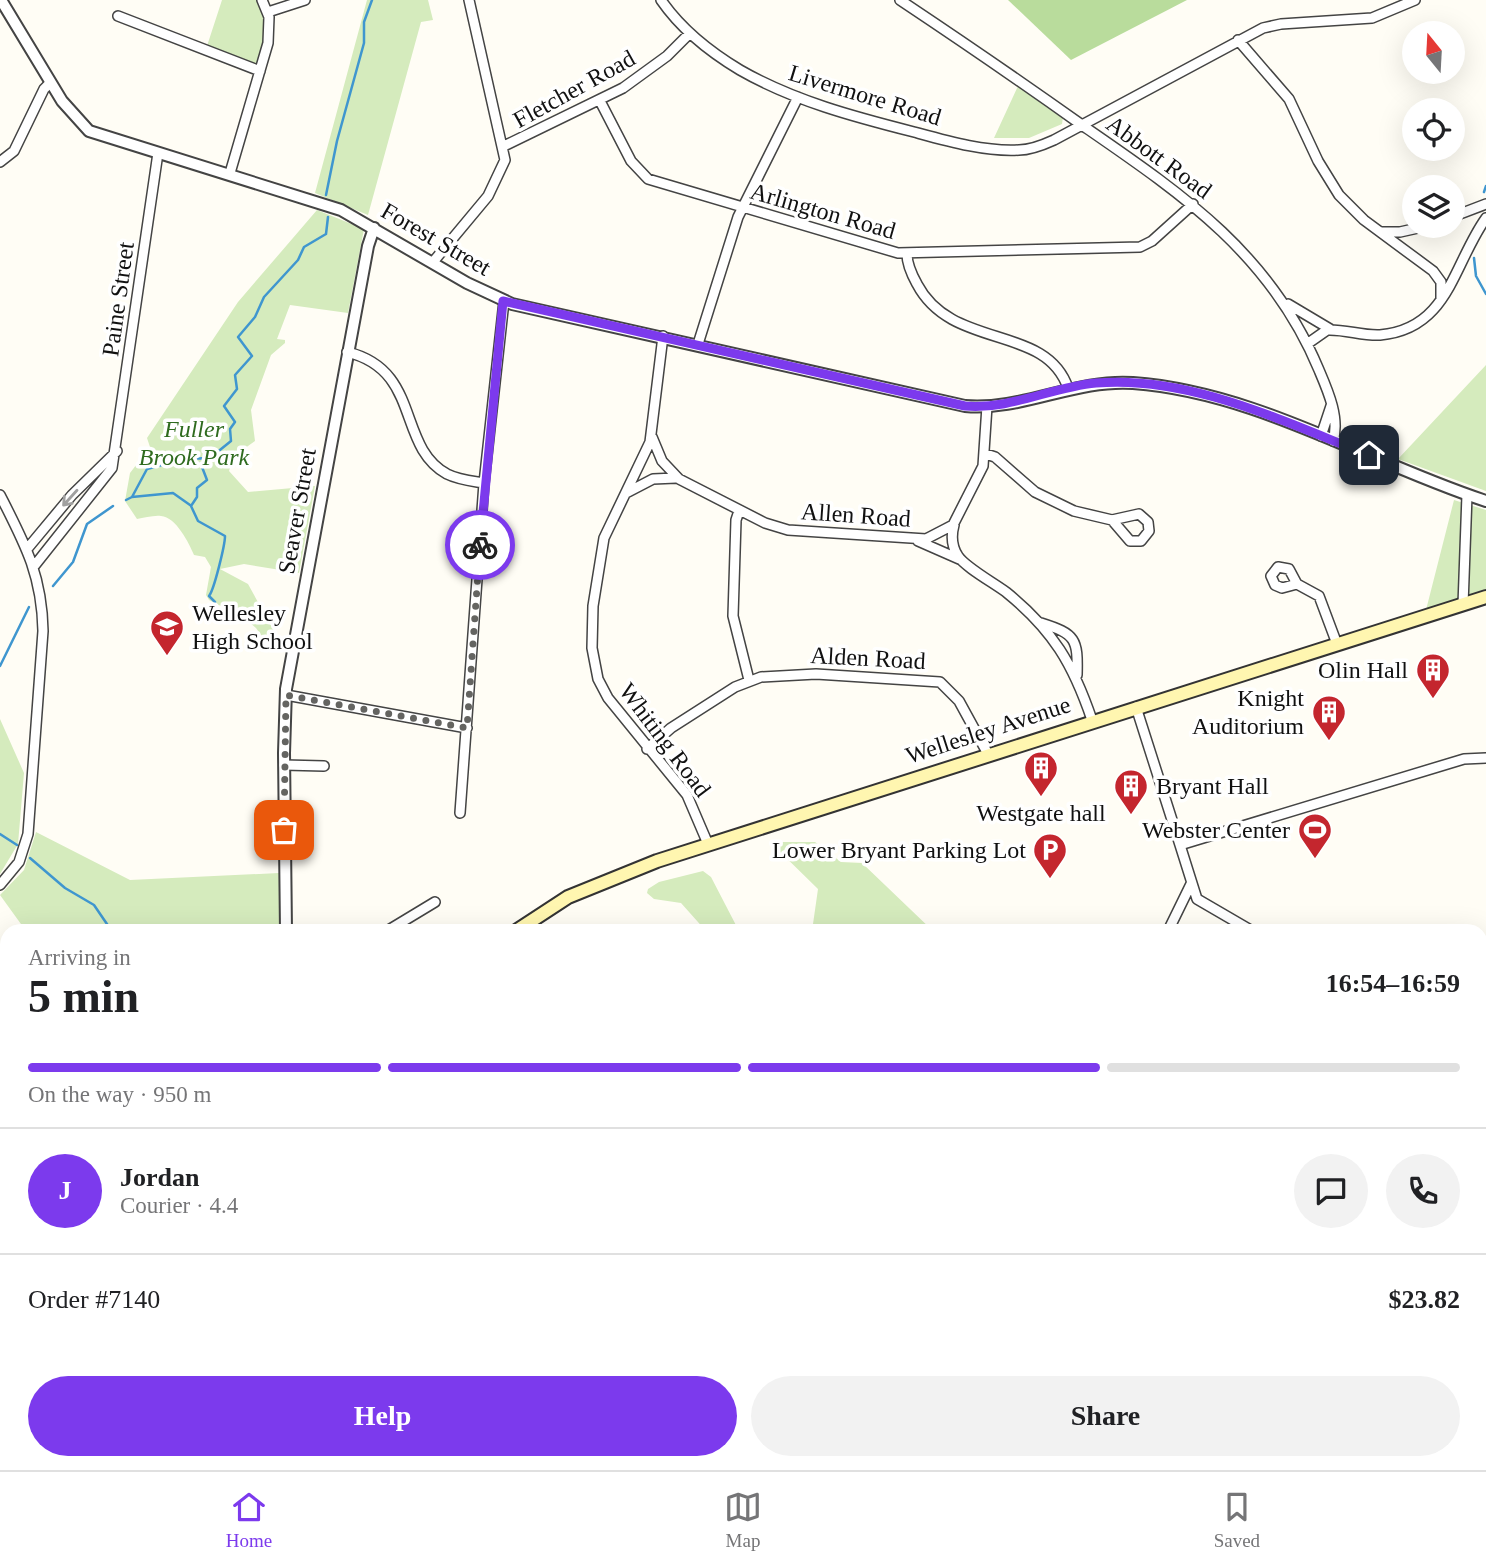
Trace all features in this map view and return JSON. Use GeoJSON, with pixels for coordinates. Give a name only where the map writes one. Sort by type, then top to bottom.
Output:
{"type":"FeatureCollection","features":[{"type":"Feature","properties":{"kind":"main road","name":"Wellesley Avenue"},"geometry":{"type":"LineString","coordinates":[[525,924],[538,913],[579,891],[708,844],[1486,597]]}},
{"type":"Feature","properties":{"kind":"street","name":"Forest Street"},"geometry":{"type":"LineString","coordinates":[[1,0],[73,117],[89,131],[333,207],[503,301],[950,404],[987,406],[1068,388],[1115,382],[1175,389],[1251,410],[1486,501]]}},
{"type":"Feature","properties":{"kind":"street"},"geometry":{"type":"LineString","coordinates":[[230,173],[270,34],[268,12],[262,0]]}},
{"type":"Feature","properties":{"kind":"street"},"geometry":{"type":"LineString","coordinates":[[268,12],[305,0]]}},
{"type":"Feature","properties":{"kind":"street"},"geometry":{"type":"LineString","coordinates":[[433,262],[492,190],[503,170],[504,146],[469,0]]}},
{"type":"Feature","properties":{"kind":"street","name":"Livermore Road"},"geometry":{"type":"LineString","coordinates":[[661,0],[690,33],[737,68],[797,97],[922,134],[1000,149],[1037,147],[1083,126],[1238,40],[1275,24],[1372,18],[1415,0]]}},
{"type":"Feature","properties":{"kind":"street","name":"Abbott Road"},"geometry":{"type":"LineString","coordinates":[[900,0],[1193,204],[1243,251],[1278,295],[1307,344],[1331,404],[1336,425],[1333,441]]}},
{"type":"Feature","properties":{"kind":"street"},"geometry":{"type":"LineString","coordinates":[[118,16],[260,71]]}},
{"type":"Feature","properties":{"kind":"street","name":"Fletcher Road"},"geometry":{"type":"LineString","coordinates":[[504,146],[600,102],[652,69],[690,33]]}},
{"type":"Feature","properties":{"kind":"street"},"geometry":{"type":"LineString","coordinates":[[1238,40],[1289,99],[1334,189],[1380,232],[1433,271],[1441,282],[1441,300]]}},
{"type":"Feature","properties":{"kind":"street"},"geometry":{"type":"LineString","coordinates":[[0,162],[14,151],[44,89],[51,83]]}},
{"type":"Feature","properties":{"kind":"street"},"geometry":{"type":"LineString","coordinates":[[698,344],[741,208],[797,97]]}},
{"type":"Feature","properties":{"kind":"street","name":"Arlington Road"},"geometry":{"type":"LineString","coordinates":[[600,102],[627,154],[643,176],[659,184],[882,250],[907,254],[1140,247],[1152,241],[1193,204]]}},
{"type":"Feature","properties":{"kind":"street","name":"Paine Street"},"geometry":{"type":"LineString","coordinates":[[34,565],[71,517],[107,478],[117,451],[158,153]]}},
{"type":"Feature","properties":{"kind":"street"},"geometry":{"type":"LineString","coordinates":[[1465,212],[1486,204]]}},
{"type":"Feature","properties":{"kind":"street"},"geometry":{"type":"LineString","coordinates":[[1278,295],[1295,310],[1331,329],[1369,335],[1396,332],[1422,321],[1441,300],[1486,218]]}},
{"type":"Feature","properties":{"kind":"street","name":"Seaver Street"},"geometry":{"type":"LineString","coordinates":[[286,924],[286,695],[347,352],[374,228]]}},
{"type":"Feature","properties":{"kind":"street"},"geometry":{"type":"LineString","coordinates":[[1380,232],[1402,232]]}},
{"type":"Feature","properties":{"kind":"street"},"geometry":{"type":"LineString","coordinates":[[907,254],[915,281],[938,313],[963,327],[1040,353],[1057,367],[1068,388]]}},
{"type":"Feature","properties":{"kind":"street"},"geometry":{"type":"LineString","coordinates":[[460,813],[484,483],[503,301]]}},
{"type":"Feature","properties":{"kind":"street"},"geometry":{"type":"LineString","coordinates":[[1307,344],[1320,333],[1331,329]]}},
{"type":"Feature","properties":{"kind":"street","name":"Whiting Road"},"geometry":{"type":"LineString","coordinates":[[663,336],[651,436],[646,453],[602,546],[593,606],[592,648],[604,692],[691,800],[708,844]]}},
{"type":"Feature","properties":{"kind":"street"},"geometry":{"type":"LineString","coordinates":[[347,352],[367,359],[393,380],[420,442],[439,468],[455,477],[484,483]]}},
{"type":"Feature","properties":{"kind":"street"},"geometry":{"type":"LineString","coordinates":[[1321,436],[1331,404]]}},
{"type":"Feature","properties":{"kind":"street"},"geometry":{"type":"LineString","coordinates":[[961,560],[952,541],[955,523],[983,466],[986,454],[987,406]]}},
{"type":"Feature","properties":{"kind":"street","name":"Allen Road"},"geometry":{"type":"LineString","coordinates":[[651,436],[662,461],[679,479],[738,511],[788,530],[912,539],[933,537],[955,523]]}},
{"type":"Feature","properties":{"kind":"street"},"geometry":{"type":"LineString","coordinates":[[27,549],[66,501],[117,451]]}},
{"type":"Feature","properties":{"kind":"street"},"geometry":{"type":"LineString","coordinates":[[986,454],[995,457],[1029,488],[1049,500],[1074,511],[1112,520]]}},
{"type":"Feature","properties":{"kind":"street"},"geometry":{"type":"LineString","coordinates":[[624,495],[653,479],[679,479]]}},
{"type":"Feature","properties":{"kind":"street"},"geometry":{"type":"LineString","coordinates":[[0,495],[34,565],[42,597],[43,651],[29,824],[24,851],[14,871],[0,885]]}},
{"type":"Feature","properties":{"kind":"street"},"geometry":{"type":"LineString","coordinates":[[1463,605],[1467,495]]}},
{"type":"Feature","properties":{"kind":"street"},"geometry":{"type":"LineString","coordinates":[[648,749],[671,728],[749,680],[733,617],[738,511]]}},
{"type":"Feature","properties":{"kind":"street"},"geometry":{"type":"LineString","coordinates":[[912,539],[961,560],[998,586],[1040,623],[1077,677],[1092,720]]}},
{"type":"Feature","properties":{"kind":"street"},"geometry":{"type":"LineString","coordinates":[[1297,584],[1320,596],[1338,645]]}},
{"type":"Feature","properties":{"kind":"street"},"geometry":{"type":"LineString","coordinates":[[1040,623],[1066,631],[1073,637],[1077,649],[1077,677]]}},
{"type":"Feature","properties":{"kind":"street","name":"Alden Road"},"geometry":{"type":"LineString","coordinates":[[749,680],[816,674],[940,682],[951,690],[964,707],[988,754]]}},
{"type":"Feature","properties":{"kind":"street"},"geometry":{"type":"LineString","coordinates":[[286,695],[467,728]]}},
{"type":"Feature","properties":{"kind":"street"},"geometry":{"type":"LineString","coordinates":[[1136,707],[1194,895],[1207,907],[1239,924]]}},
{"type":"Feature","properties":{"kind":"street"},"geometry":{"type":"LineString","coordinates":[[1180,845],[1464,759],[1486,758]]}},
{"type":"Feature","properties":{"kind":"street"},"geometry":{"type":"LineString","coordinates":[[284,765],[324,766]]}},
{"type":"Feature","properties":{"kind":"street"},"geometry":{"type":"LineString","coordinates":[[1171,924],[1191,884]]}},
{"type":"Feature","properties":{"kind":"street"},"geometry":{"type":"LineString","coordinates":[[399,924],[435,902]]}},
{"type":"Feature","properties":{"kind":"green space"},"geometry":{"type":"Polygon","coordinates":[[[222,0],[256,0],[264,24],[264,40],[258,65],[207,46],[222,0]]]}},
{"type":"Feature","properties":{"kind":"green space"},"geometry":{"type":"Polygon","coordinates":[[[367,0],[428,0],[433,20],[421,22],[368,215],[315,193],[367,0]]]}},
{"type":"Feature","properties":{"kind":"green space"},"geometry":{"type":"Polygon","coordinates":[[[1008,0],[1187,0],[1071,60],[1008,0]]]}},
{"type":"Feature","properties":{"kind":"green space"},"geometry":{"type":"Polygon","coordinates":[[[1018,86],[1063,117],[1062,124],[1029,138],[994,138],[1018,86]]]}},
{"type":"Feature","properties":{"kind":"green space","name":"Fuller Brook Park"},"geometry":{"type":"Polygon","coordinates":[[[317,210],[364,229],[348,313],[290,305],[277,339],[285,340],[285,343],[271,355],[251,410],[255,441],[234,456],[229,471],[248,492],[315,486],[299,573],[244,564],[220,569],[248,584],[280,642],[279,649],[273,652],[256,628],[243,617],[209,600],[206,595],[211,567],[205,557],[194,555],[177,526],[167,517],[137,519],[125,501],[130,473],[150,447],[147,438],[238,302],[317,210]]]}},
{"type":"Feature","properties":{"kind":"green space"},"geometry":{"type":"Polygon","coordinates":[[[1486,365],[1486,491],[1398,459],[1486,365]]]}},
{"type":"Feature","properties":{"kind":"green space"},"geometry":{"type":"Polygon","coordinates":[[[1454,500],[1486,510],[1486,591],[1426,610],[1454,500]]]}},
{"type":"Feature","properties":{"kind":"green space"},"geometry":{"type":"Polygon","coordinates":[[[0,719],[24,773],[18,844],[0,874],[0,719]]]}},
{"type":"Feature","properties":{"kind":"green space"},"geometry":{"type":"Polygon","coordinates":[[[36,832],[130,880],[279,873],[279,924],[21,924],[0,895],[24,870],[36,832]]]}},
{"type":"Feature","properties":{"kind":"green space"},"geometry":{"type":"Polygon","coordinates":[[[770,842],[815,842],[841,862],[862,863],[926,924],[813,924],[818,889],[770,842]]]}},
{"type":"Feature","properties":{"kind":"green space"},"geometry":{"type":"Polygon","coordinates":[[[703,871],[711,877],[735,924],[700,924],[681,903],[654,899],[647,893],[648,889],[659,882],[703,871]]]}},
{"type":"Feature","properties":{"kind":"waterway"},"geometry":{"type":"LineString","coordinates":[[326,195],[337,141],[364,43],[364,22],[372,0]]}},
{"type":"Feature","properties":{"kind":"waterway"},"geometry":{"type":"LineString","coordinates":[[1484,192],[1486,186]]}},
{"type":"Feature","properties":{"kind":"waterway"},"geometry":{"type":"LineString","coordinates":[[126,500],[132,497],[147,469],[184,459],[210,458],[231,441],[230,429],[235,422],[224,406],[237,389],[235,375],[252,356],[238,337],[255,317],[264,297],[298,260],[304,247],[326,234],[328,217]]}},
{"type":"Feature","properties":{"kind":"waterway"},"geometry":{"type":"LineString","coordinates":[[1474,258],[1476,276],[1486,294]]}},
{"type":"Feature","properties":{"kind":"waterway"},"geometry":{"type":"LineString","coordinates":[[204,459],[202,467],[207,480],[197,488],[197,497],[191,506],[198,521],[225,536],[219,567],[209,596],[215,602]]}},
{"type":"Feature","properties":{"kind":"waterway"},"geometry":{"type":"LineString","coordinates":[[132,497],[173,493],[190,505]]}},
{"type":"Feature","properties":{"kind":"waterway"},"geometry":{"type":"LineString","coordinates":[[53,586],[73,562],[87,524],[113,506]]}},
{"type":"Feature","properties":{"kind":"waterway"},"geometry":{"type":"LineString","coordinates":[[0,666],[29,607]]}},
{"type":"Feature","properties":{"kind":"waterway"},"geometry":{"type":"LineString","coordinates":[[0,834],[17,845]]}},
{"type":"Feature","properties":{"kind":"waterway"},"geometry":{"type":"LineString","coordinates":[[30,858],[65,888],[94,905],[107,924]]}},
{"type":"Feature","properties":{"kind":"way so far"},"geometry":{"type":"LineString","coordinates":[[284,830],[286,695],[467,728],[480,545]]}},
{"type":"Feature","properties":{"kind":"place","name":"Wellesley High School"},"geometry":{"type":"Point","coordinates":[167,657]}},
{"type":"Feature","properties":{"kind":"place","name":"Olin Hall"},"geometry":{"type":"Point","coordinates":[1433,700]}},
{"type":"Feature","properties":{"kind":"place","name":"Knight Auditorium"},"geometry":{"type":"Point","coordinates":[1329,742]}},
{"type":"Feature","properties":{"kind":"place","name":"Westgate hall"},"geometry":{"type":"Point","coordinates":[1041,798]}},
{"type":"Feature","properties":{"kind":"place","name":"Bryant Hall"},"geometry":{"type":"Point","coordinates":[1131,816]}},
{"type":"Feature","properties":{"kind":"place","name":"Webster Center"},"geometry":{"type":"Point","coordinates":[1315,860]}},
{"type":"Feature","properties":{"kind":"place","name":"Lower Bryant Parking Lot"},"geometry":{"type":"Point","coordinates":[1050,880]}},
{"type":"Feature","properties":{"kind":"route"},"geometry":{"type":"LineString","coordinates":[[480,545],[503,301],[972,407],[1009,404],[1096,383],[1135,383],[1175,389],[1262,413],[1369,455]]}}]}
